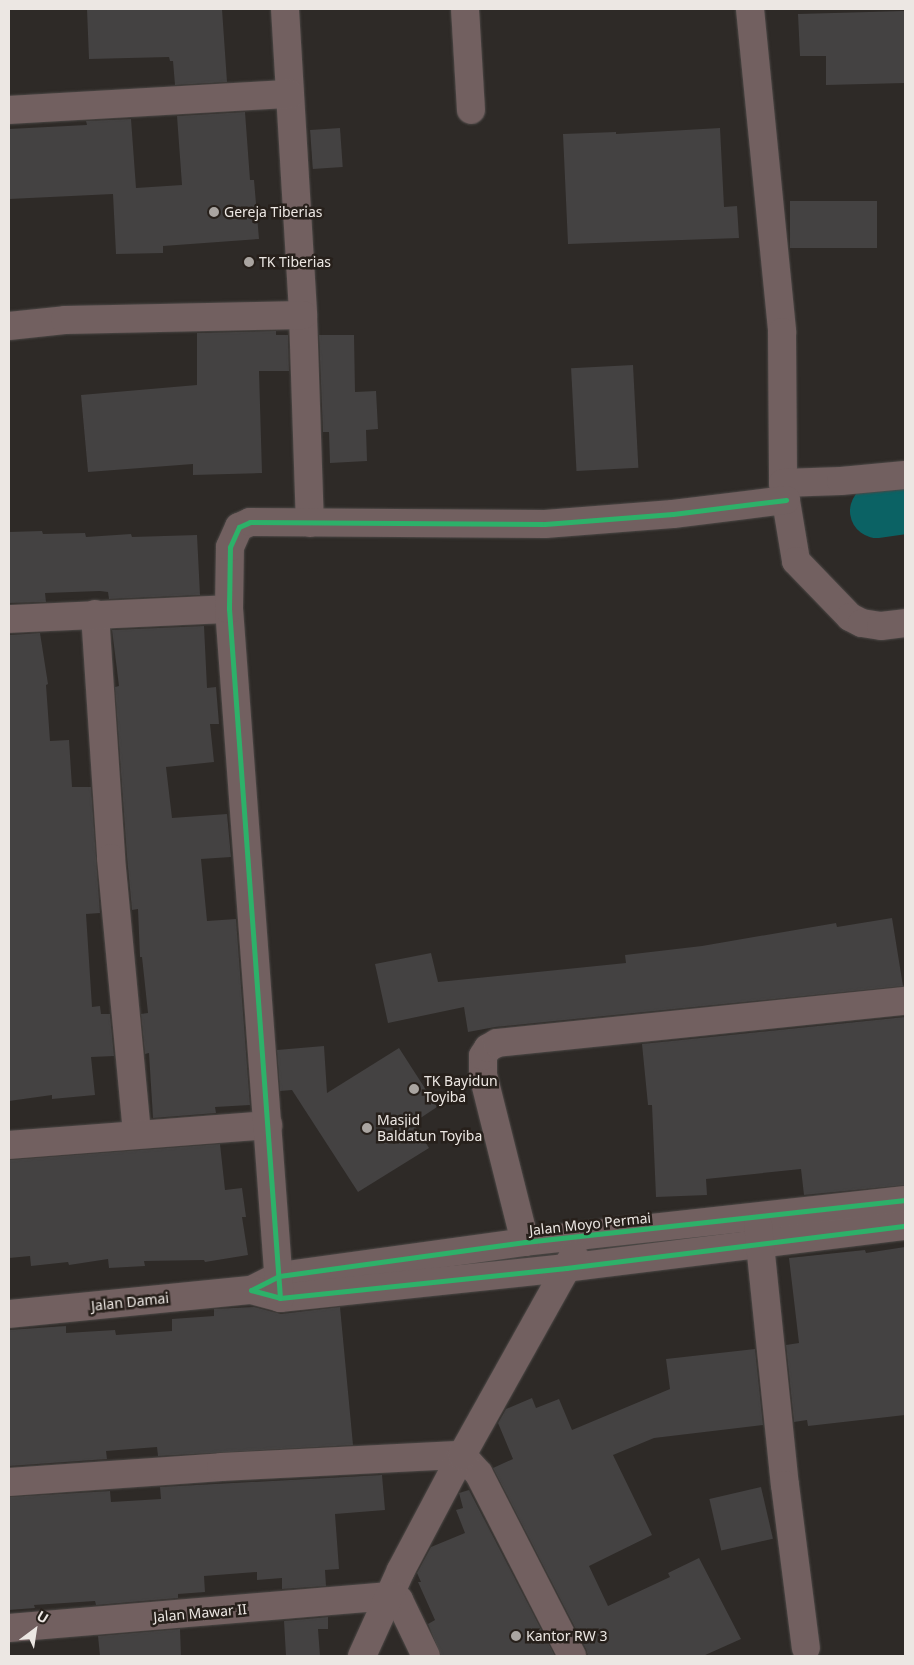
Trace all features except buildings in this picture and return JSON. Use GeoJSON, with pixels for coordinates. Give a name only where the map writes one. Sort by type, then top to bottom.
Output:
{"type":"FeatureCollection","features":[{"type":"Feature","properties":{"kind":"street"},"geometry":{"type":"LineString","coordinates":[[285,9],[303,315],[310,522]]}},
{"type":"Feature","properties":{"kind":"street"},"geometry":{"type":"LineString","coordinates":[[465,9],[471,110]]}},
{"type":"Feature","properties":{"kind":"street"},"geometry":{"type":"LineString","coordinates":[[750,9],[782,332],[785,491],[796,561],[816,584],[850,617],[862,623],[881,626],[905,623]]}},
{"type":"Feature","properties":{"kind":"street"},"geometry":{"type":"LineString","coordinates":[[9,110],[290,94]]}},
{"type":"Feature","properties":{"kind":"street"},"geometry":{"type":"LineString","coordinates":[[9,326],[65,320],[303,315]]}},
{"type":"Feature","properties":{"kind":"street"},"geometry":{"type":"LineString","coordinates":[[905,475],[841,481],[673,514],[545,524],[250,522],[239,527],[230,547],[229,609],[279,1287],[566,1268],[760,1242],[905,1226]]}},
{"type":"Feature","properties":{"kind":"street"},"geometry":{"type":"LineString","coordinates":[[9,619],[229,609]]}},
{"type":"Feature","properties":{"kind":"street"},"geometry":{"type":"LineString","coordinates":[[95,614],[111,858],[137,1134]]}},
{"type":"Feature","properties":{"kind":"street"},"geometry":{"type":"LineString","coordinates":[[525,1242],[483,1075],[483,1056],[488,1048],[497,1043],[905,1001]]}},
{"type":"Feature","properties":{"kind":"street"},"geometry":{"type":"LineString","coordinates":[[9,1145],[268,1125]]}},
{"type":"Feature","properties":{"kind":"street","name":"Jalan Moyo Permai"},"geometry":{"type":"LineString","coordinates":[[279,1287],[525,1242],[585,1237],[757,1215],[905,1200]]}},
{"type":"Feature","properties":{"kind":"street"},"geometry":{"type":"LineString","coordinates":[[757,1215],[785,1485],[806,1648]]}},
{"type":"Feature","properties":{"kind":"street"},"geometry":{"type":"LineString","coordinates":[[362,1656],[402,1570],[462,1455],[585,1237]]}},
{"type":"Feature","properties":{"kind":"street","name":"Jalan Damai"},"geometry":{"type":"LineString","coordinates":[[9,1314],[279,1287]]}},
{"type":"Feature","properties":{"kind":"street"},"geometry":{"type":"LineString","coordinates":[[9,1482],[221,1467],[462,1455]]}},
{"type":"Feature","properties":{"kind":"street"},"geometry":{"type":"LineString","coordinates":[[462,1455],[479,1474],[572,1656]]}},
{"type":"Feature","properties":{"kind":"street"},"geometry":{"type":"LineString","coordinates":[[390,1596],[399,1600],[426,1656]]}},
{"type":"Feature","properties":{"kind":"street","name":"Jalan Mawar II"},"geometry":{"type":"LineString","coordinates":[[9,1628],[390,1596]]}},
{"type":"Feature","properties":{"kind":"waterway"},"geometry":{"type":"LineString","coordinates":[[877,511],[905,507]]}},
{"type":"Feature","properties":{"kind":"cycle path"},"geometry":{"type":"LineString","coordinates":[[280,1298],[229,609],[230,547],[239,527],[250,522],[545,524],[673,514],[786,500]]}},
{"type":"Feature","properties":{"kind":"cycle path"},"geometry":{"type":"LineString","coordinates":[[905,1200],[525,1242],[279,1276],[251,1290],[280,1298],[566,1268],[905,1226]]}},
{"type":"Feature","properties":{"kind":"place","name":"Gereja Tiberias"},"geometry":{"type":"Point","coordinates":[214,212]}},
{"type":"Feature","properties":{"kind":"place","name":"TK Tiberias"},"geometry":{"type":"Point","coordinates":[249,262]}},
{"type":"Feature","properties":{"kind":"place","name":"TK Bayidun Toyiba"},"geometry":{"type":"Point","coordinates":[414,1089]}},
{"type":"Feature","properties":{"kind":"place","name":"Masjid Baldatun Toyiba"},"geometry":{"type":"Point","coordinates":[367,1128]}},
{"type":"Feature","properties":{"kind":"place","name":"Kantor RW 3"},"geometry":{"type":"Point","coordinates":[516,1636]}}]}
